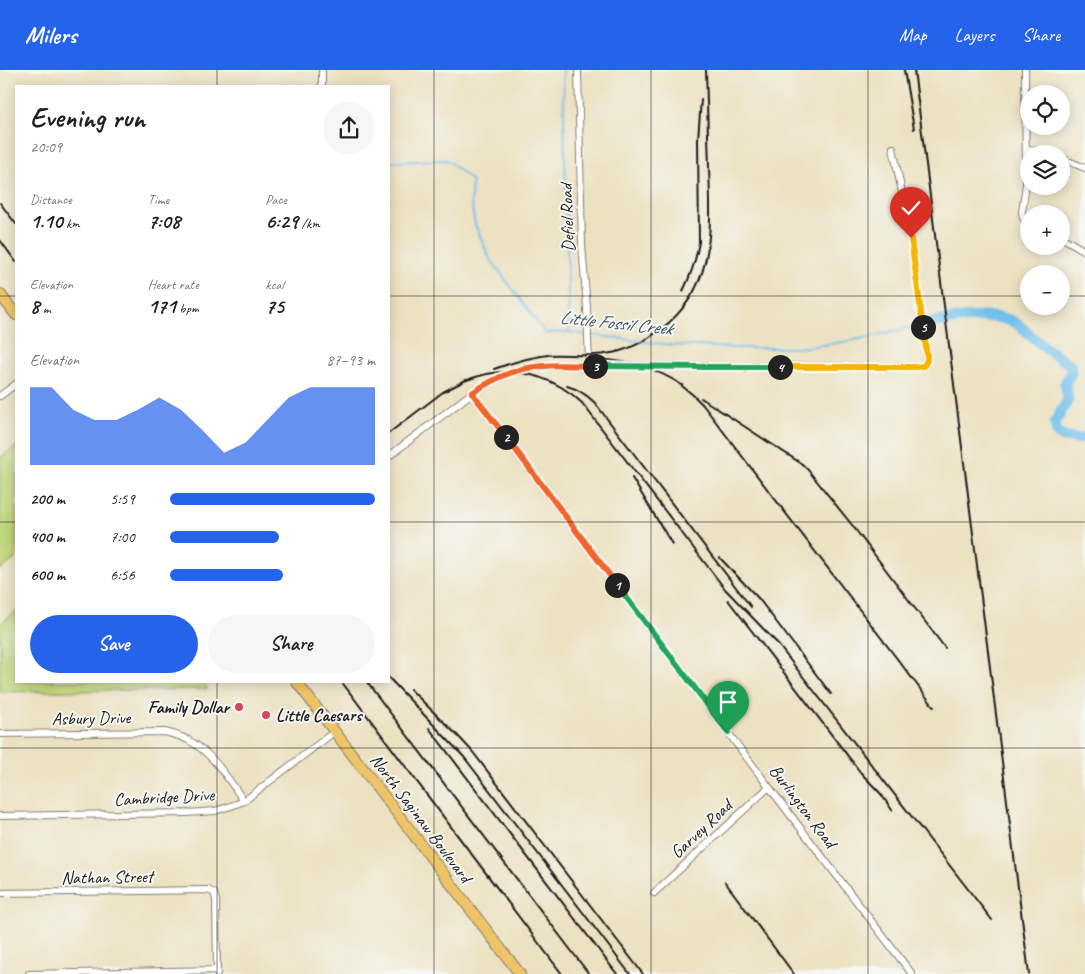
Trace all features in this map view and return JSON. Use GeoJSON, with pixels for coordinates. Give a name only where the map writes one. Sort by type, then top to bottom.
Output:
{"type":"FeatureCollection","features":[{"type":"Feature","properties":{"kind":"main road"},"geometry":{"type":"LineString","coordinates":[[0,294],[15,314]]}},
{"type":"Feature","properties":{"kind":"main road","name":"North Saginaw Boulevard"},"geometry":{"type":"LineString","coordinates":[[297,683],[520,974]]}},
{"type":"Feature","properties":{"kind":"street"},"geometry":{"type":"LineString","coordinates":[[322,70],[322,85]]}},
{"type":"Feature","properties":{"kind":"street","name":"Defiel Road"},"geometry":{"type":"LineString","coordinates":[[578,70],[582,245],[588,322],[589,366]]}},
{"type":"Feature","properties":{"kind":"street"},"geometry":{"type":"LineString","coordinates":[[1025,70],[1026,145]]}},
{"type":"Feature","properties":{"kind":"street"},"geometry":{"type":"LineString","coordinates":[[390,455],[472,393],[511,372],[525,368],[541,366],[924,366],[927,356],[911,238],[893,148]]}},
{"type":"Feature","properties":{"kind":"street"},"geometry":{"type":"LineString","coordinates":[[1070,162],[1085,168]]}},
{"type":"Feature","properties":{"kind":"street"},"geometry":{"type":"LineString","coordinates":[[1070,242],[1085,250]]}},
{"type":"Feature","properties":{"kind":"street"},"geometry":{"type":"LineString","coordinates":[[0,396],[15,385]]}},
{"type":"Feature","properties":{"kind":"street","name":"Burlington Road"},"geometry":{"type":"LineString","coordinates":[[472,393],[912,974]]}},
{"type":"Feature","properties":{"kind":"street","name":"Asbury Drive"},"geometry":{"type":"LineString","coordinates":[[0,734],[165,732],[173,734],[189,740],[211,756],[244,801]]}},
{"type":"Feature","properties":{"kind":"street","name":"Cambridge Drive"},"geometry":{"type":"LineString","coordinates":[[0,816],[198,813],[224,809],[244,801],[334,732]]}},
{"type":"Feature","properties":{"kind":"street","name":"Garvey Road"},"geometry":{"type":"LineString","coordinates":[[654,894],[770,787]]}},
{"type":"Feature","properties":{"kind":"street","name":"Nathan Street"},"geometry":{"type":"LineString","coordinates":[[0,893],[208,890],[214,893],[216,900],[217,972]]}},
{"type":"Feature","properties":{"kind":"street"},"geometry":{"type":"LineString","coordinates":[[29,974],[217,972]]}},
{"type":"Feature","properties":{"kind":"green space"},"geometry":{"type":"Polygon","coordinates":[[[15,447],[15,559],[0,570],[0,458],[15,447]]]}},
{"type":"Feature","properties":{"kind":"green space"},"geometry":{"type":"Polygon","coordinates":[[[15,612],[15,683],[204,683],[208,689],[0,692],[0,624],[15,612]]]}},
{"type":"Feature","properties":{"kind":"waterway"},"geometry":{"type":"LineString","coordinates":[[563,70],[569,332]]}},
{"type":"Feature","properties":{"kind":"waterway","name":"Little Fossil Creek"},"geometry":{"type":"LineString","coordinates":[[390,162],[447,160],[472,181],[471,203],[475,224],[489,257],[545,333],[569,332],[586,335]]}},
{"type":"Feature","properties":{"kind":"waterway","name":"Little Fossil Creek"},"geometry":{"type":"LineString","coordinates":[[929,323],[961,318],[995,317],[1017,324],[1047,349],[1070,364],[1071,373],[1065,383],[1068,400],[1055,422],[1057,433],[1064,437],[1085,439]]}},
{"type":"Feature","properties":{"kind":"waterway","name":"Little Fossil Creek"},"geometry":{"type":"LineString","coordinates":[[591,335],[672,345],[799,348],[851,341],[916,326]]}},
{"type":"Feature","properties":{"kind":"railway"},"geometry":{"type":"LineString","coordinates":[[494,369],[520,360],[541,356],[602,354],[626,349],[651,337],[660,330],[678,314],[692,296],[701,277],[709,236],[710,191],[706,70]]}},
{"type":"Feature","properties":{"kind":"railway"},"geometry":{"type":"LineString","coordinates":[[904,70],[914,129]]}},
{"type":"Feature","properties":{"kind":"railway"},"geometry":{"type":"LineString","coordinates":[[914,70],[1029,974]]}},
{"type":"Feature","properties":{"kind":"railway"},"geometry":{"type":"LineString","coordinates":[[683,291],[693,267],[699,242],[698,139],[701,100]]}},
{"type":"Feature","properties":{"kind":"railway"},"geometry":{"type":"LineString","coordinates":[[0,203],[15,223]]}},
{"type":"Feature","properties":{"kind":"railway"},"geometry":{"type":"LineString","coordinates":[[0,240],[15,261]]}},
{"type":"Feature","properties":{"kind":"railway"},"geometry":{"type":"LineString","coordinates":[[599,359],[642,366],[682,385]]}},
{"type":"Feature","properties":{"kind":"railway"},"geometry":{"type":"LineString","coordinates":[[461,382],[500,372],[526,374],[550,381],[562,387],[582,403],[725,589],[776,642],[992,920]]}},
{"type":"Feature","properties":{"kind":"railway"},"geometry":{"type":"LineString","coordinates":[[390,432],[443,392],[466,380]]}},
{"type":"Feature","properties":{"kind":"railway"},"geometry":{"type":"LineString","coordinates":[[676,381],[703,405],[934,707]]}},
{"type":"Feature","properties":{"kind":"railway"},"geometry":{"type":"LineString","coordinates":[[567,386],[589,397],[595,403],[751,607]]}},
{"type":"Feature","properties":{"kind":"railway"},"geometry":{"type":"LineString","coordinates":[[701,398],[802,464],[808,470],[945,648]]}},
{"type":"Feature","properties":{"kind":"railway"},"geometry":{"type":"LineString","coordinates":[[632,478],[672,544]]}},
{"type":"Feature","properties":{"kind":"railway"},"geometry":{"type":"LineString","coordinates":[[720,558],[759,599],[831,694]]}},
{"type":"Feature","properties":{"kind":"railway"},"geometry":{"type":"LineString","coordinates":[[728,600],[861,773],[881,794],[892,810]]}},
{"type":"Feature","properties":{"kind":"railway"},"geometry":{"type":"LineString","coordinates":[[390,679],[464,757],[630,974]]}},
{"type":"Feature","properties":{"kind":"railway"},"geometry":{"type":"LineString","coordinates":[[343,683],[562,974]]}},
{"type":"Feature","properties":{"kind":"railway"},"geometry":{"type":"LineString","coordinates":[[368,683],[589,974]]}},
{"type":"Feature","properties":{"kind":"railway"},"geometry":{"type":"LineString","coordinates":[[410,689],[472,751],[643,974]]}},
{"type":"Feature","properties":{"kind":"railway"},"geometry":{"type":"LineString","coordinates":[[429,728],[617,974]]}},
{"type":"Feature","properties":{"kind":"railway"},"geometry":{"type":"LineString","coordinates":[[725,882],[794,974]]}},
{"type":"Feature","properties":{"kind":"place","name":"Family Dollar"},"geometry":{"type":"Point","coordinates":[239,707]}},
{"type":"Feature","properties":{"kind":"place","name":"Little Caesars"},"geometry":{"type":"Point","coordinates":[266,715]}},
{"type":"Feature","properties":{"kind":"route"},"geometry":{"type":"LineString","coordinates":[[728,732],[472,393],[511,372],[541,366],[924,366],[927,356],[911,238]]}}]}
